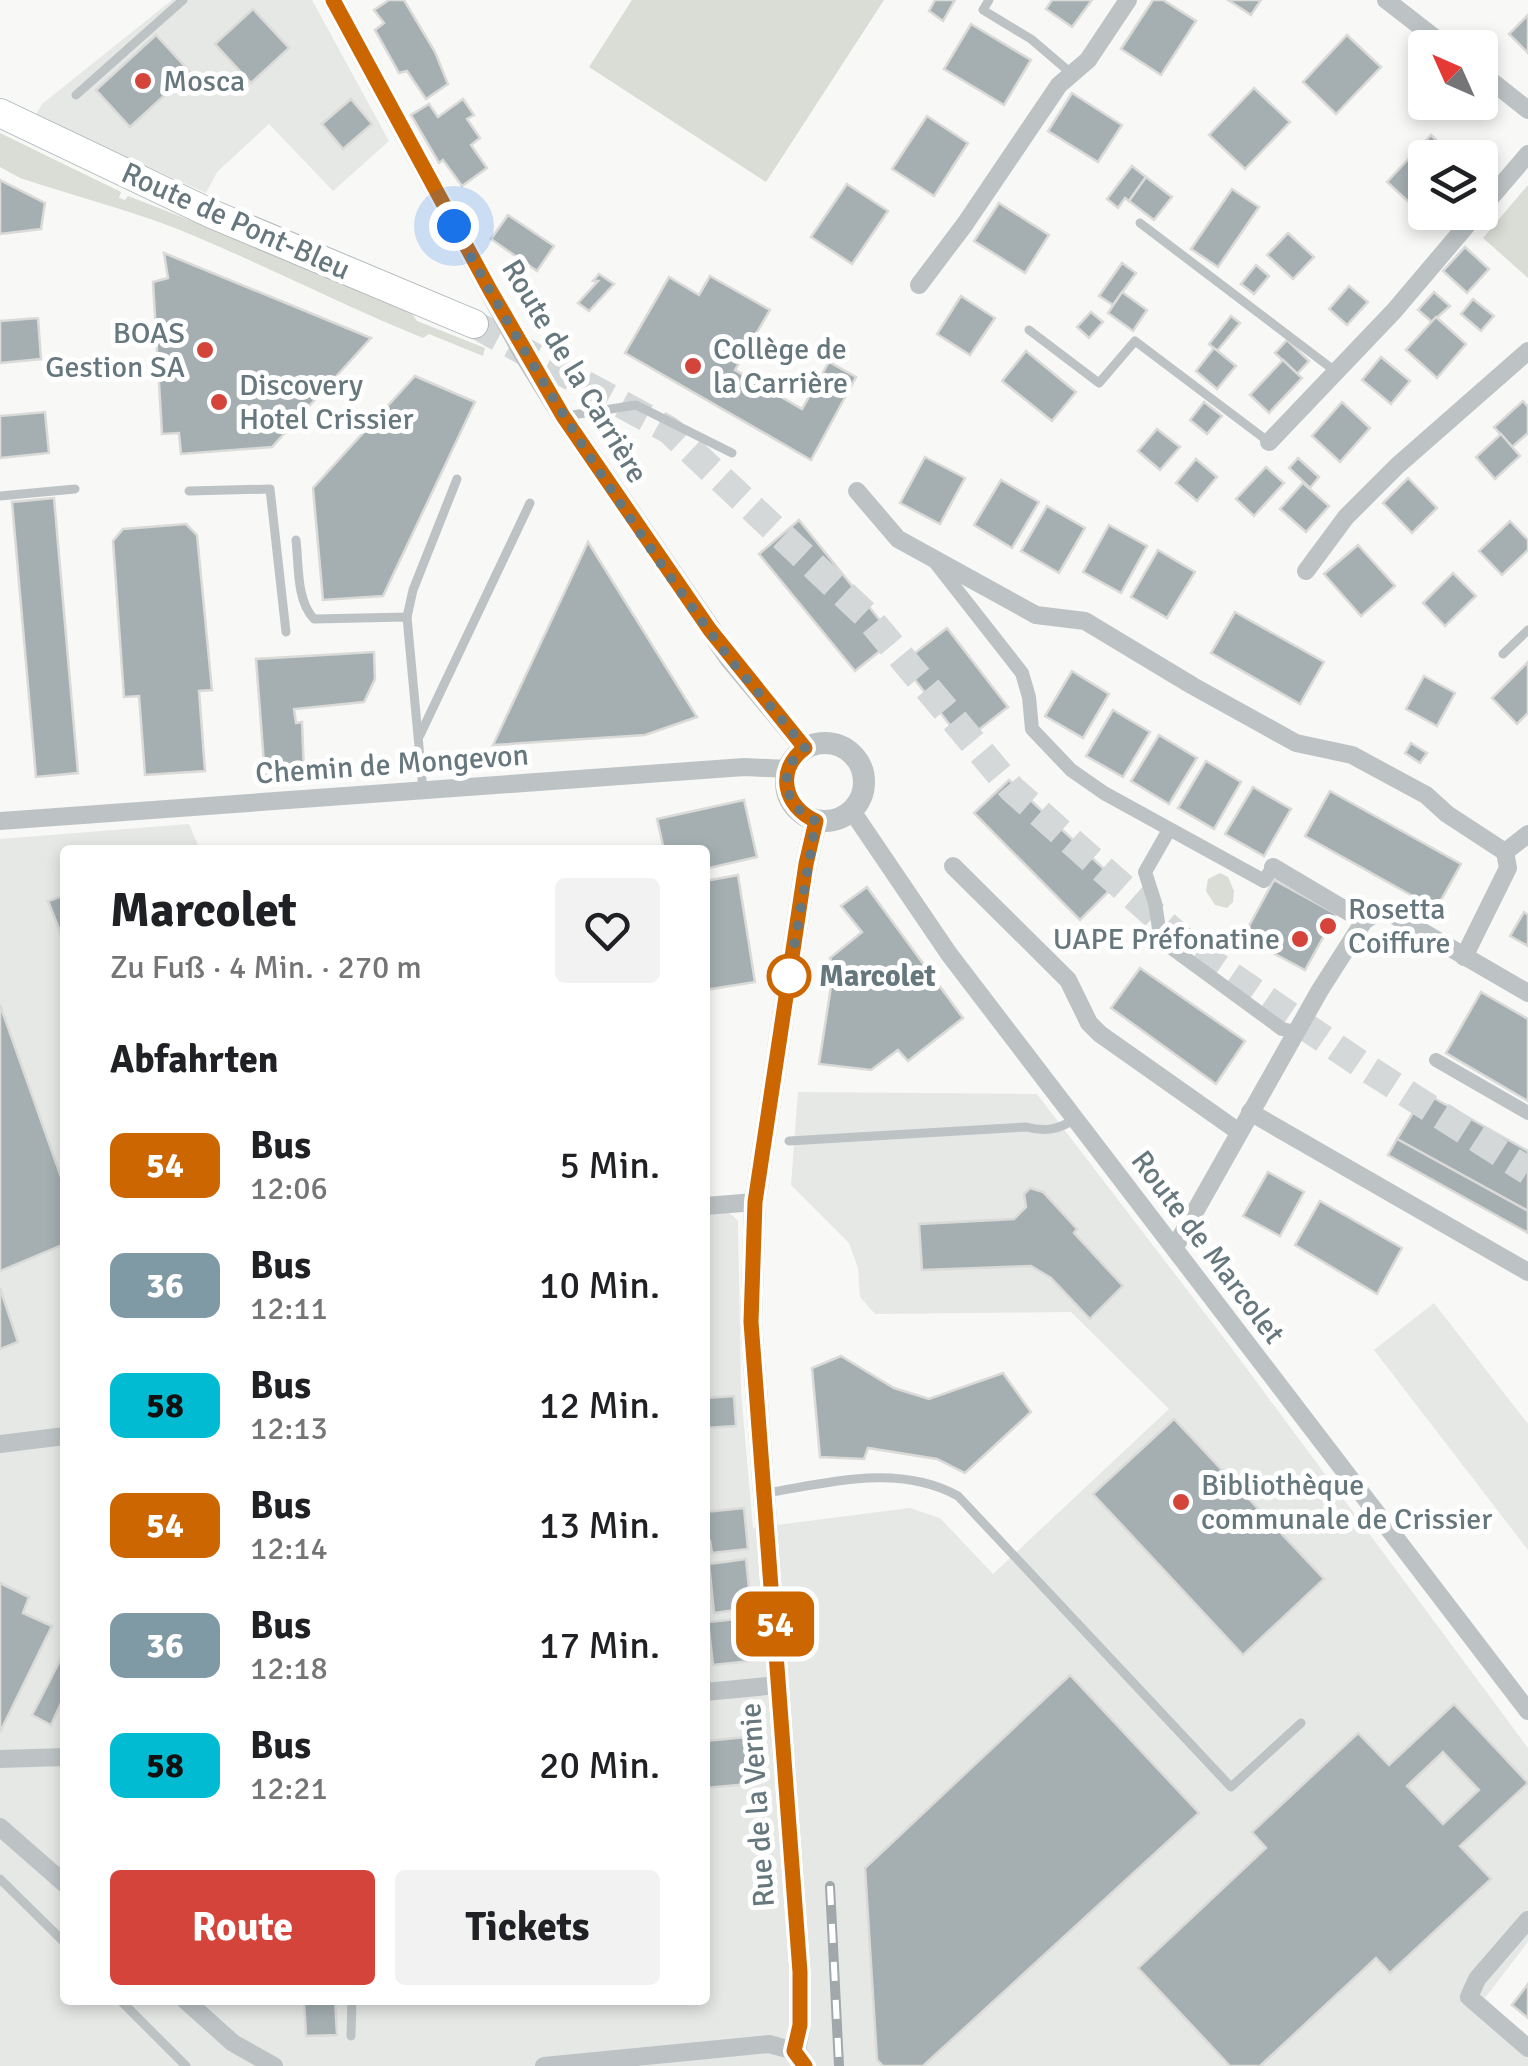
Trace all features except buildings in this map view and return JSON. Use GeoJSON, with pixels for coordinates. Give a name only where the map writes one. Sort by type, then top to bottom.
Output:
{"type":"FeatureCollection","features":[{"type":"Feature","properties":{"kind":"main road","name":"Route de Pont-Bleu"},"geometry":{"type":"LineString","coordinates":[[0,114],[212,214],[474,324]]}},
{"type":"Feature","properties":{"kind":"street","name":"Route de la Carrière"},"geometry":{"type":"LineString","coordinates":[[332,0],[516,338],[563,416],[710,630],[805,748]]}},
{"type":"Feature","properties":{"kind":"street"},"geometry":{"type":"LineString","coordinates":[[919,285],[1059,85],[1088,60],[1128,0]]}},
{"type":"Feature","properties":{"kind":"street"},"geometry":{"type":"LineString","coordinates":[[1386,0],[1425,30]]}},
{"type":"Feature","properties":{"kind":"street"},"geometry":{"type":"LineString","coordinates":[[1498,86],[1528,110]]}},
{"type":"Feature","properties":{"kind":"street"},"geometry":{"type":"LineString","coordinates":[[1498,189],[1528,154]]}},
{"type":"Feature","properties":{"kind":"street"},"geometry":{"type":"LineString","coordinates":[[1269,442],[1337,372],[1462,230]]}},
{"type":"Feature","properties":{"kind":"street"},"geometry":{"type":"LineString","coordinates":[[1306,571],[1346,516],[1528,351]]}},
{"type":"Feature","properties":{"kind":"street"},"geometry":{"type":"LineString","coordinates":[[857,491],[898,539],[1036,615],[1085,621],[1296,743],[1352,755],[1426,795],[1447,814],[1505,852],[1508,868],[1464,957]]}},
{"type":"Feature","properties":{"kind":"street"},"geometry":{"type":"LineString","coordinates":[[931,557],[1022,673],[1032,728],[1085,782],[1264,881],[1273,867],[1364,921]]}},
{"type":"Feature","properties":{"kind":"street"},"geometry":{"type":"LineString","coordinates":[[830,742],[853,754],[864,776],[864,789],[852,811],[841,818],[816,821],[804,816],[788,795],[788,769],[805,748],[830,742]]}},
{"type":"Feature","properties":{"kind":"street","name":"Chemin de Mongevon"},"geometry":{"type":"LineString","coordinates":[[0,821],[744,766],[788,769]]}},
{"type":"Feature","properties":{"kind":"street","name":"Route de Marcolet"},"geometry":{"type":"LineString","coordinates":[[852,811],[949,954],[1528,1711]]}},
{"type":"Feature","properties":{"kind":"street","name":"Rue de la Vernie"},"geometry":{"type":"LineString","coordinates":[[800,2058],[800,1972],[751,1322],[755,1202],[806,864],[816,821]]}},
{"type":"Feature","properties":{"kind":"street"},"geometry":{"type":"LineString","coordinates":[[1169,830],[1144,872],[1155,903],[1160,936],[1282,1029],[1296,1032]]}},
{"type":"Feature","properties":{"kind":"street"},"geometry":{"type":"LineString","coordinates":[[1505,852],[1528,834]]}},
{"type":"Feature","properties":{"kind":"street"},"geometry":{"type":"LineString","coordinates":[[953,866],[1068,980],[1089,1023],[1100,1034],[1238,1132]]}},
{"type":"Feature","properties":{"kind":"street"},"geometry":{"type":"LineString","coordinates":[[1175,1247],[1238,1132],[1364,921],[1377,912],[1392,914],[1528,993]]}},
{"type":"Feature","properties":{"kind":"street"},"geometry":{"type":"LineString","coordinates":[[1436,1060],[1528,1114]]}},
{"type":"Feature","properties":{"kind":"street"},"geometry":{"type":"LineString","coordinates":[[1250,1112],[1528,1272]]}},
{"type":"Feature","properties":{"kind":"street"},"geometry":{"type":"LineString","coordinates":[[710,1206],[755,1202]]}},
{"type":"Feature","properties":{"kind":"street"},"geometry":{"type":"LineString","coordinates":[[0,1444],[60,1437]]}},
{"type":"Feature","properties":{"kind":"street"},"geometry":{"type":"LineString","coordinates":[[710,1692],[778,1685]]}},
{"type":"Feature","properties":{"kind":"street"},"geometry":{"type":"LineString","coordinates":[[0,1759],[60,1757]]}},
{"type":"Feature","properties":{"kind":"street"},"geometry":{"type":"LineString","coordinates":[[0,1827],[60,1880]]}},
{"type":"Feature","properties":{"kind":"street"},"geometry":{"type":"LineString","coordinates":[[1528,1920],[1477,1979],[1469,1997],[1528,2048]]}},
{"type":"Feature","properties":{"kind":"street"},"geometry":{"type":"LineString","coordinates":[[191,2005],[233,2043],[274,2066]]}},
{"type":"Feature","properties":{"kind":"street"},"geometry":{"type":"LineString","coordinates":[[544,2066],[768,2044],[800,2058]]}},
{"type":"Feature","properties":{"kind":"lane"},"geometry":{"type":"LineString","coordinates":[[76,95],[184,0]]}},
{"type":"Feature","properties":{"kind":"lane"},"geometry":{"type":"LineString","coordinates":[[989,0],[984,10],[1031,38],[1072,74]]}},
{"type":"Feature","properties":{"kind":"lane"},"geometry":{"type":"LineString","coordinates":[[1140,223],[1337,372]]}},
{"type":"Feature","properties":{"kind":"lane"},"geometry":{"type":"LineString","coordinates":[[1030,330],[1099,383],[1135,341],[1269,442]]}},
{"type":"Feature","properties":{"kind":"lane"},"geometry":{"type":"LineString","coordinates":[[563,416],[636,405],[732,453]]}},
{"type":"Feature","properties":{"kind":"lane"},"geometry":{"type":"LineString","coordinates":[[423,790],[408,617],[413,590],[456,479]]}},
{"type":"Feature","properties":{"kind":"lane"},"geometry":{"type":"LineString","coordinates":[[189,491],[270,488],[286,632]]}},
{"type":"Feature","properties":{"kind":"lane"},"geometry":{"type":"LineString","coordinates":[[0,496],[75,489]]}},
{"type":"Feature","properties":{"kind":"lane"},"geometry":{"type":"LineString","coordinates":[[418,738],[530,503]]}},
{"type":"Feature","properties":{"kind":"lane"},"geometry":{"type":"LineString","coordinates":[[296,540],[302,598],[314,619],[408,617]]}},
{"type":"Feature","properties":{"kind":"lane"},"geometry":{"type":"LineString","coordinates":[[1503,654],[1528,630]]}},
{"type":"Feature","properties":{"kind":"lane"},"geometry":{"type":"LineString","coordinates":[[789,1141],[1026,1127],[1042,1131],[1065,1126],[1076,1118]]}},
{"type":"Feature","properties":{"kind":"lane"},"geometry":{"type":"LineString","coordinates":[[764,1493],[865,1476],[936,1486],[958,1496],[1231,1787],[1301,1723]]}},
{"type":"Feature","properties":{"kind":"lane"},"geometry":{"type":"LineString","coordinates":[[0,1880],[60,1938]]}},
{"type":"Feature","properties":{"kind":"lane"},"geometry":{"type":"LineString","coordinates":[[125,2005],[186,2066]]}},
{"type":"Feature","properties":{"kind":"lane"},"geometry":{"type":"LineString","coordinates":[[351,2036],[352,2005]]}},
{"type":"Feature","properties":{"kind":"shaded area"},"geometry":{"type":"Polygon","coordinates":[[[172,0],[312,0],[389,141],[333,191],[269,124],[217,172],[206,193],[35,116],[42,104],[172,0]]]}},
{"type":"Feature","properties":{"kind":"shaded area"},"geometry":{"type":"Polygon","coordinates":[[[632,0],[884,0],[766,182],[589,67],[632,0]]]}},
{"type":"Feature","properties":{"kind":"shaded area"},"geometry":{"type":"Polygon","coordinates":[[[0,133],[121,192],[119,198],[125,200],[128,196],[405,304],[417,321],[485,348],[483,356],[429,334],[423,338],[175,228],[20,178],[0,167],[0,133]]]}},
{"type":"Feature","properties":{"kind":"shaded area"},"geometry":{"type":"Polygon","coordinates":[[[1528,185],[1528,278],[1483,238],[1490,230],[1498,230],[1498,220],[1528,185]]]}},
{"type":"Feature","properties":{"kind":"shaded area"},"geometry":{"type":"Polygon","coordinates":[[[189,824],[198,845],[60,845],[60,2005],[710,2005],[710,1212],[727,1210],[738,1221],[741,1392],[753,1528],[910,1508],[940,1518],[993,1574],[1169,1409],[1071,1312],[875,1314],[860,1297],[858,1268],[849,1243],[791,1185],[798,1092],[1037,1094],[1230,1346],[1528,1748],[1528,1942],[1485,1998],[1528,2039],[1528,2066],[0,2066],[0,839],[189,824]]]}},
{"type":"Feature","properties":{"kind":"shaded area"},"geometry":{"type":"Polygon","coordinates":[[[1220,873],[1228,877],[1234,891],[1233,902],[1227,908],[1215,905],[1206,891],[1208,879],[1220,873]]]}},
{"type":"Feature","properties":{"kind":"shaded area"},"geometry":{"type":"Polygon","coordinates":[[[1434,1303],[1528,1424],[1528,1550],[1374,1350],[1434,1303]]]}},
{"type":"Feature","properties":{"kind":"tunnel"},"geometry":{"type":"LineString","coordinates":[[474,324],[669,430],[866,615],[1012,789],[1195,951],[1362,1065],[1528,1171]]}},
{"type":"Feature","properties":{"kind":"railway"},"geometry":{"type":"LineString","coordinates":[[830,1886],[839,2066]]}},
{"type":"Feature","properties":{"kind":"bus line","name":"54"},"geometry":{"type":"LineString","coordinates":[[333,0],[524,353],[580,444],[730,658],[805,748],[792,761],[786,782],[794,807],[816,821],[806,864],[755,1202],[751,1322],[800,1972],[800,2025],[794,2051],[805,2066]]}},
{"type":"Feature","properties":{"kind":"place","name":"Mosca"},"geometry":{"type":"Point","coordinates":[143,81]}},
{"type":"Feature","properties":{"kind":"place","name":"BOAS Gestion SA"},"geometry":{"type":"Point","coordinates":[205,350]}},
{"type":"Feature","properties":{"kind":"place","name":"Collège de la Carrière"},"geometry":{"type":"Point","coordinates":[693,366]}},
{"type":"Feature","properties":{"kind":"place","name":"Discovery Hotel Crissier"},"geometry":{"type":"Point","coordinates":[219,402]}},
{"type":"Feature","properties":{"kind":"place","name":"Rosetta Coiffure"},"geometry":{"type":"Point","coordinates":[1328,926]}},
{"type":"Feature","properties":{"kind":"place","name":"UAPE Préfonatine"},"geometry":{"type":"Point","coordinates":[1300,939]}},
{"type":"Feature","properties":{"kind":"place","name":"Marcolet"},"geometry":{"type":"Point","coordinates":[789,976]}},
{"type":"Feature","properties":{"kind":"place","name":"Bibliothèque communale de Crissier"},"geometry":{"type":"Point","coordinates":[1181,1502]}},
{"type":"Feature","properties":{"kind":"route"},"geometry":{"type":"LineString","coordinates":[[454,226],[524,353],[597,468],[730,658],[805,748],[792,761],[786,782],[794,807],[816,821],[789,976]]}}]}
